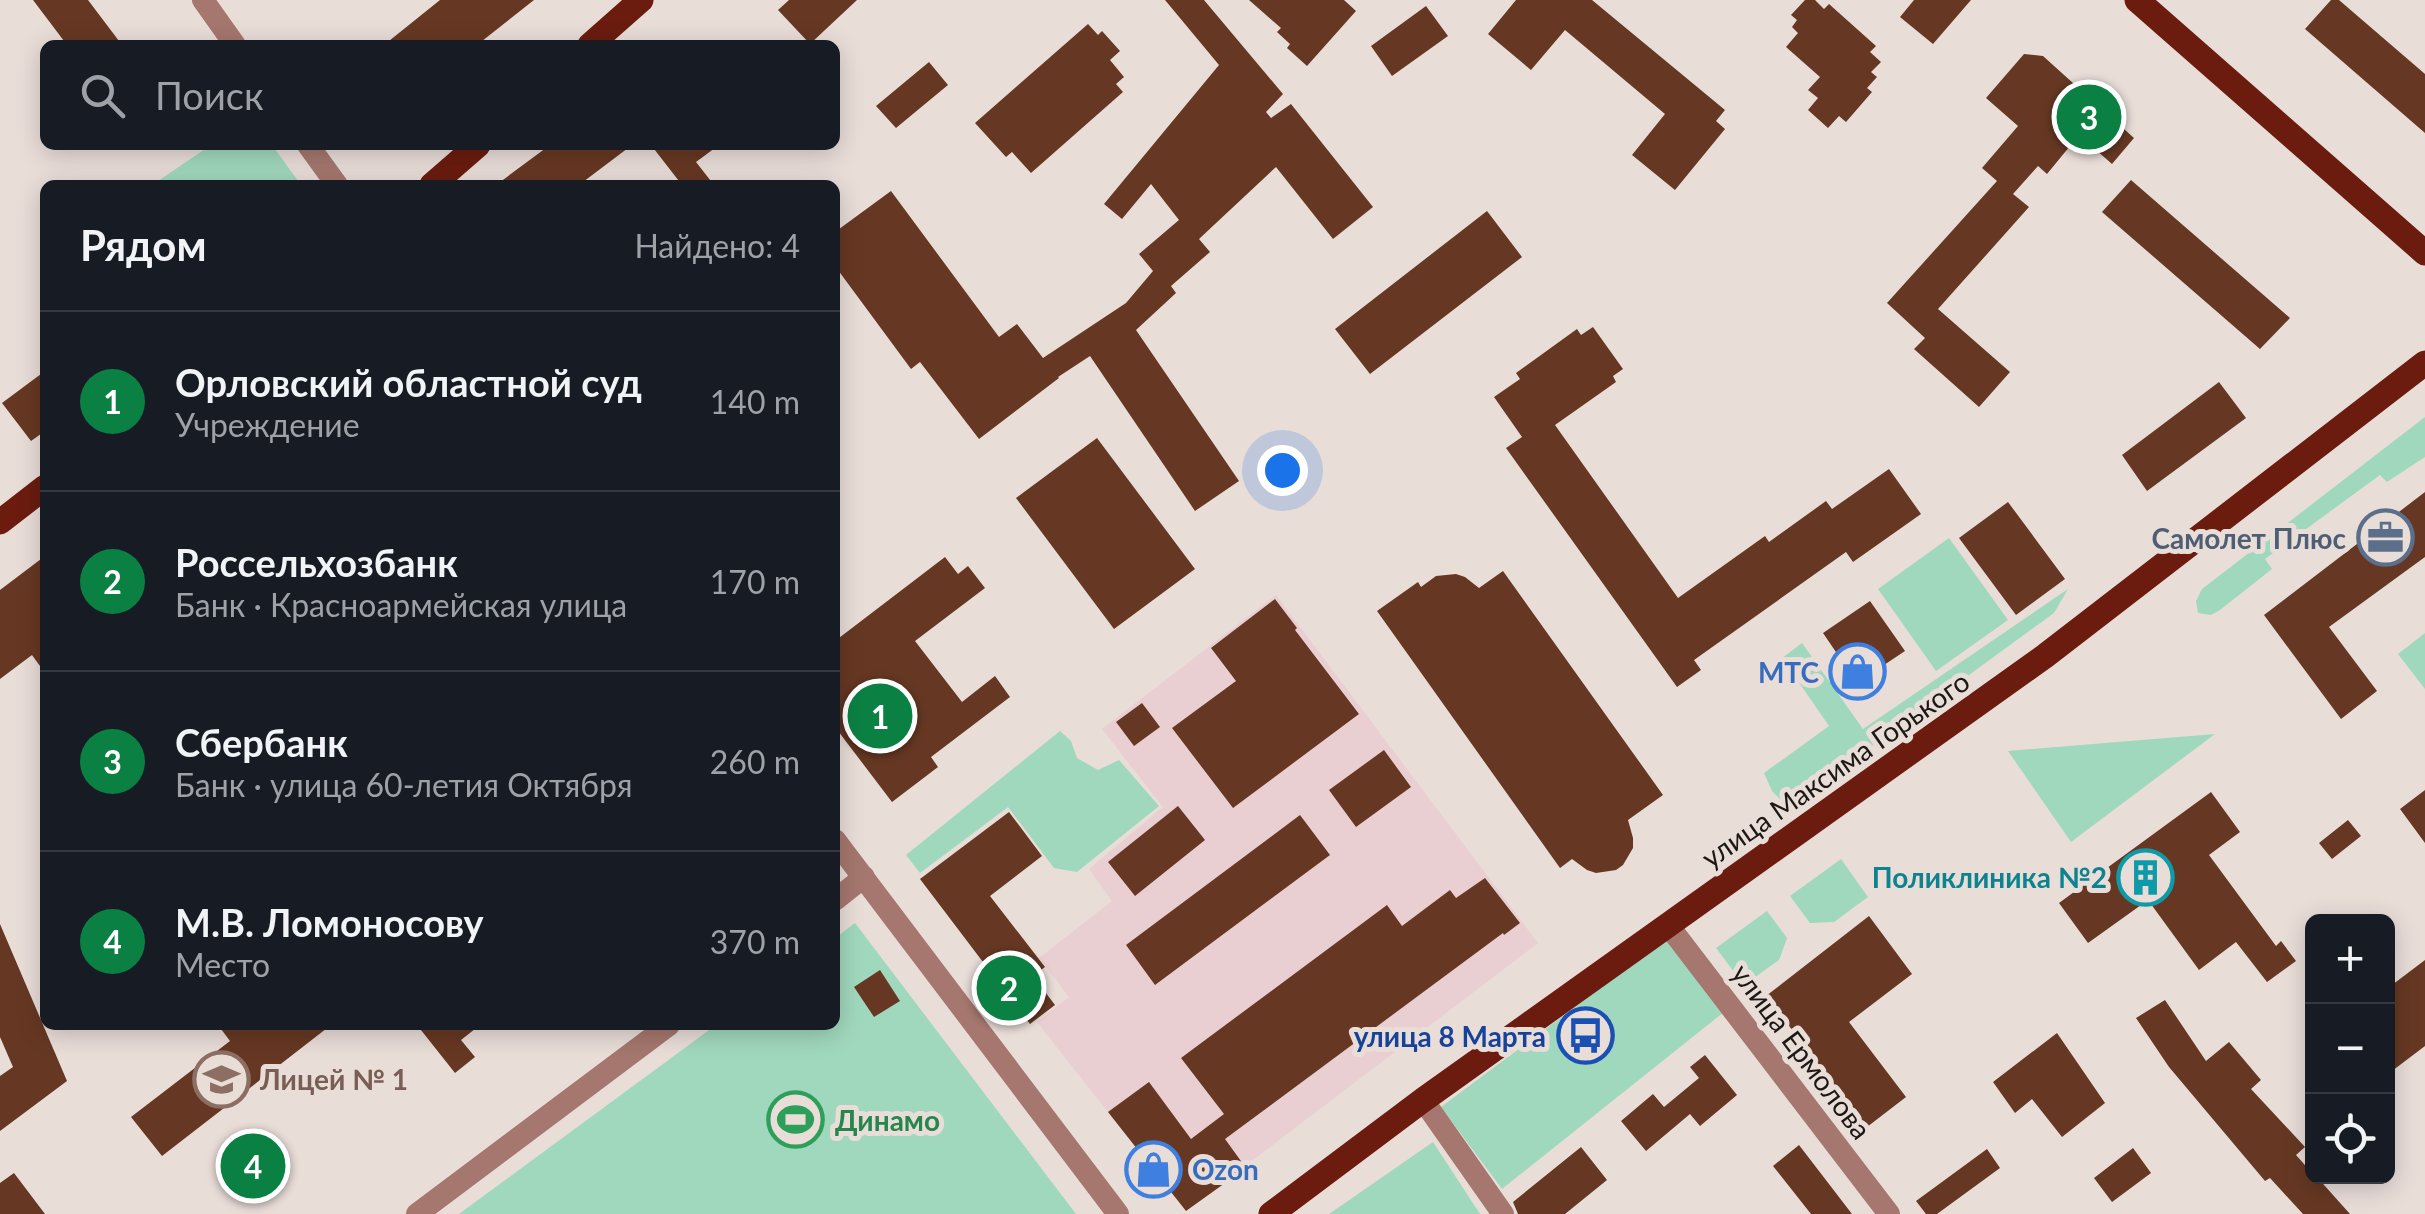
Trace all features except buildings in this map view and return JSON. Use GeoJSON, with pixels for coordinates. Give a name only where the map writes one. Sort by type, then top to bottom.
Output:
{"type":"FeatureCollection","features":[{"type":"Feature","properties":{"kind":"main road"},"geometry":{"type":"LineString","coordinates":[[596,40],[641,0]]}},
{"type":"Feature","properties":{"kind":"main road"},"geometry":{"type":"LineString","coordinates":[[2137,0],[2425,252]]}},
{"type":"Feature","properties":{"kind":"main road"},"geometry":{"type":"LineString","coordinates":[[438,180],[472,150]]}},
{"type":"Feature","properties":{"kind":"main road","name":"улица Максима Горького"},"geometry":{"type":"LineString","coordinates":[[1270,1214],[2044,656],[2425,362]]}},
{"type":"Feature","properties":{"kind":"main road"},"geometry":{"type":"LineString","coordinates":[[0,522],[40,491]]}},
{"type":"Feature","properties":{"kind":"street"},"geometry":{"type":"LineString","coordinates":[[203,0],[232,40]]}},
{"type":"Feature","properties":{"kind":"street"},"geometry":{"type":"LineString","coordinates":[[312,150],[332,180]]}},
{"type":"Feature","properties":{"kind":"street"},"geometry":{"type":"LineString","coordinates":[[840,846],[1118,1214]]}},
{"type":"Feature","properties":{"kind":"street"},"geometry":{"type":"LineString","coordinates":[[840,896],[864,877]]}},
{"type":"Feature","properties":{"kind":"street","name":"улица Ермолова"},"geometry":{"type":"LineString","coordinates":[[1668,925],[1890,1214]]}},
{"type":"Feature","properties":{"kind":"street"},"geometry":{"type":"LineString","coordinates":[[417,1214],[662,1030]]}},
{"type":"Feature","properties":{"kind":"street"},"geometry":{"type":"LineString","coordinates":[[1423,1100],[1502,1214]]}},
{"type":"Feature","properties":{"kind":"shaded area"},"geometry":{"type":"Polygon","coordinates":[[[1276,595],[1538,943],[1186,1211],[1037,1022],[1069,997],[1039,958],[1112,901],[1089,869],[1163,807],[1102,729],[1276,595]]]}},
{"type":"Feature","properties":{"kind":"green space"},"geometry":{"type":"Polygon","coordinates":[[[204,150],[276,150],[297,180],[159,180],[204,150]]]}},
{"type":"Feature","properties":{"kind":"green space"},"geometry":{"type":"Polygon","coordinates":[[[2425,417],[2425,457],[2387,482],[2380,475],[2265,559],[2272,569],[2220,610],[2211,615],[2198,613],[2196,601],[2202,589],[2425,417]]]}},
{"type":"Feature","properties":{"kind":"green space"},"geometry":{"type":"Polygon","coordinates":[[[1949,538],[2008,620],[1936,671],[1878,589],[1949,538]]]}},
{"type":"Feature","properties":{"kind":"green space"},"geometry":{"type":"Polygon","coordinates":[[[2068,589],[2054,613],[1788,807],[1772,791],[1764,773],[1829,726],[1782,658],[1802,643],[1863,729],[2068,589]]]}},
{"type":"Feature","properties":{"kind":"green space"},"geometry":{"type":"Polygon","coordinates":[[[2425,633],[2425,689],[2398,654],[2425,633]]]}},
{"type":"Feature","properties":{"kind":"green space"},"geometry":{"type":"Polygon","coordinates":[[[1060,731],[1071,741],[1077,758],[1098,770],[1119,760],[1159,806],[1077,872],[1054,868],[1008,807],[920,873],[906,855],[1060,731]]]}},
{"type":"Feature","properties":{"kind":"green space"},"geometry":{"type":"Polygon","coordinates":[[[2215,734],[2071,842],[2008,751],[2215,734]]]}},
{"type":"Feature","properties":{"kind":"green space"},"geometry":{"type":"Polygon","coordinates":[[[1841,859],[1868,897],[1834,922],[1810,923],[1790,896],[1841,859]]]}},
{"type":"Feature","properties":{"kind":"green space"},"geometry":{"type":"Polygon","coordinates":[[[1767,911],[1787,938],[1779,960],[1744,985],[1716,948],[1767,911]]]}},
{"type":"Feature","properties":{"kind":"green space","name":"Динамо"},"geometry":{"type":"Polygon","coordinates":[[[855,923],[1076,1214],[459,1214],[709,1030],[840,1030],[840,934],[855,923]]]}},
{"type":"Feature","properties":{"kind":"green space"},"geometry":{"type":"Polygon","coordinates":[[[1666,939],[1724,1012],[1502,1189],[1441,1107],[1666,939]]]}},
{"type":"Feature","properties":{"kind":"green space"},"geometry":{"type":"Polygon","coordinates":[[[1433,1142],[1480,1214],[1329,1214],[1433,1142]]]}},
{"type":"Feature","properties":{"kind":"place","name":"Сбербанк"},"geometry":{"type":"Point","coordinates":[2089,117]}},
{"type":"Feature","properties":{"kind":"place","name":"Самолет Плюс"},"geometry":{"type":"Point","coordinates":[2385,538]}},
{"type":"Feature","properties":{"kind":"place","name":"МТС"},"geometry":{"type":"Point","coordinates":[1858,672]}},
{"type":"Feature","properties":{"kind":"place","name":"Орловский областной суд"},"geometry":{"type":"Point","coordinates":[880,716]}},
{"type":"Feature","properties":{"kind":"place","name":"Поликлиника №2"},"geometry":{"type":"Point","coordinates":[2146,877]}},
{"type":"Feature","properties":{"kind":"place","name":"Россельхозбанк"},"geometry":{"type":"Point","coordinates":[1009,988]}},
{"type":"Feature","properties":{"kind":"place","name":"улица 8 Марта"},"geometry":{"type":"Point","coordinates":[1585,1036]}},
{"type":"Feature","properties":{"kind":"place","name":"Лицей № 1"},"geometry":{"type":"Point","coordinates":[221,1079]}},
{"type":"Feature","properties":{"kind":"place","name":"Динамо"},"geometry":{"type":"Point","coordinates":[796,1120]}},
{"type":"Feature","properties":{"kind":"place","name":"М.В. Ломоносову"},"geometry":{"type":"Point","coordinates":[253,1166]}},
{"type":"Feature","properties":{"kind":"place","name":"Ozon"},"geometry":{"type":"Point","coordinates":[1153,1169]}}]}
